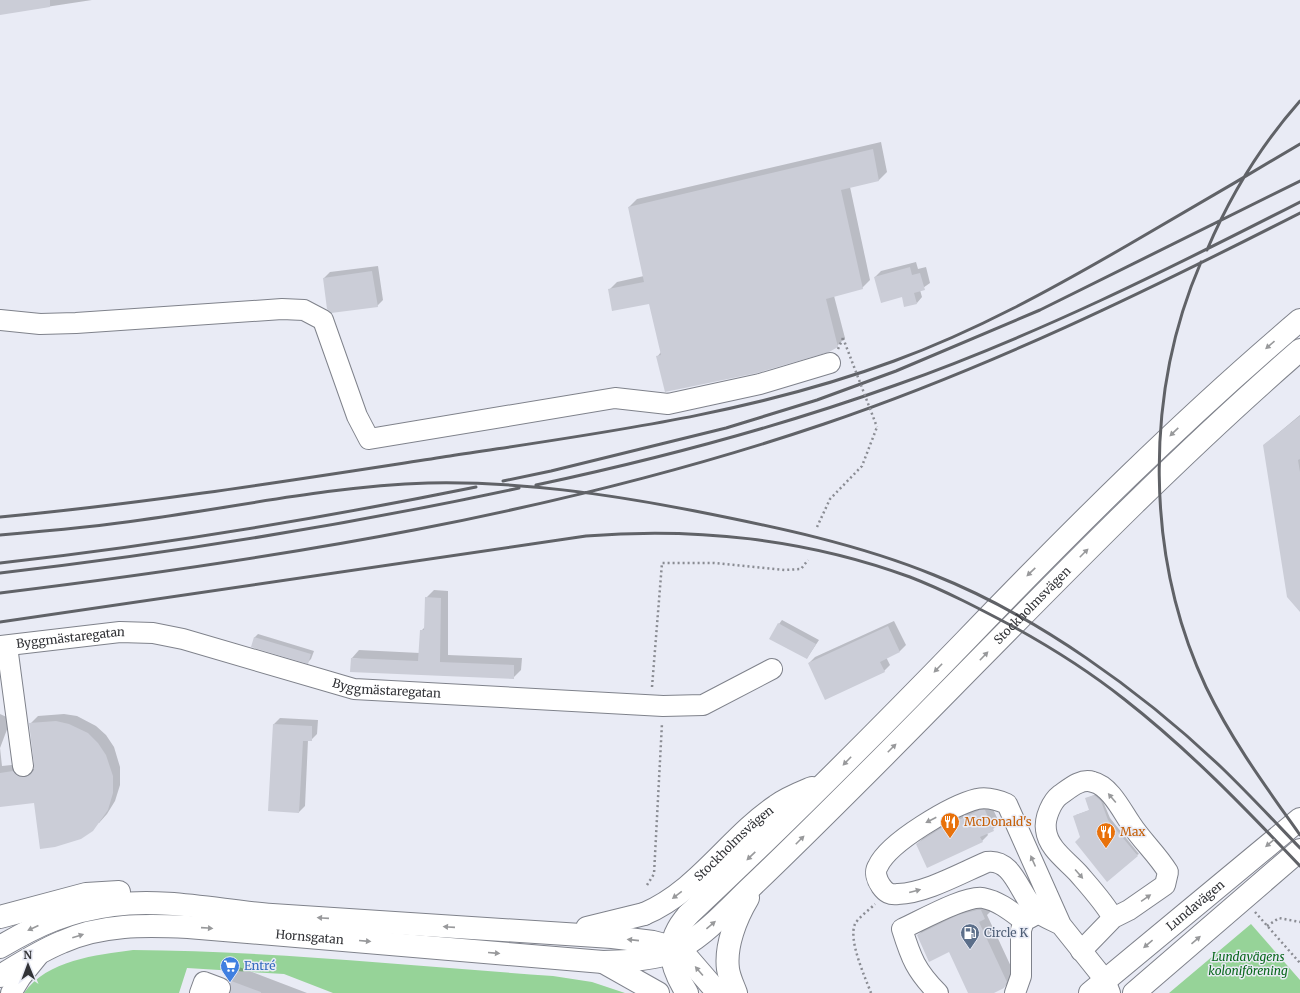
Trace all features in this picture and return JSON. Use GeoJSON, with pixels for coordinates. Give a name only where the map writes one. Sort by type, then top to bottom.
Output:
{"type":"FeatureCollection","features":[{"type":"Feature","properties":{"kind":"main road","name":"Stockholmsvägen"},"geometry":{"type":"LineString","coordinates":[[674,949],[674,935],[688,916],[829,780],[1043,561],[1198,410],[1300,320]]}},
{"type":"Feature","properties":{"kind":"main road","name":"Stockholmsvägen"},"geometry":{"type":"LineString","coordinates":[[772,867],[970,671],[1048,589],[1138,500],[1244,399],[1300,350]]}},
{"type":"Feature","properties":{"kind":"main road","name":"Stockholmsvägen"},"geometry":{"type":"LineString","coordinates":[[644,914],[665,904],[688,886],[777,805],[829,780]]}},
{"type":"Feature","properties":{"kind":"main road","name":"Lundavägen"},"geometry":{"type":"LineString","coordinates":[[1102,989],[1300,819]]}},
{"type":"Feature","properties":{"kind":"main road"},"geometry":{"type":"LineString","coordinates":[[1134,993],[1300,850]]}},
{"type":"Feature","properties":{"kind":"main road"},"geometry":{"type":"LineString","coordinates":[[674,949],[723,914],[772,867]]}},
{"type":"Feature","properties":{"kind":"main road"},"geometry":{"type":"LineString","coordinates":[[736,993],[728,970],[728,961],[732,936],[737,918],[747,899],[772,867]]}},
{"type":"Feature","properties":{"kind":"main road"},"geometry":{"type":"LineString","coordinates":[[0,917],[86,894],[122,892],[169,894],[233,906],[260,914]]}},
{"type":"Feature","properties":{"kind":"main road","name":"Hornsgatan"},"geometry":{"type":"LineString","coordinates":[[0,947],[27,931],[54,918],[79,911],[114,905],[142,903],[260,914],[619,938],[674,949]]}},
{"type":"Feature","properties":{"kind":"main road","name":"Hornsgatan"},"geometry":{"type":"LineString","coordinates":[[558,934],[610,924],[644,914]]}},
{"type":"Feature","properties":{"kind":"main road","name":"Hornsgatan"},"geometry":{"type":"LineString","coordinates":[[0,976],[62,942],[98,931],[134,926],[232,930],[603,962],[629,961],[674,949]]}},
{"type":"Feature","properties":{"kind":"main road"},"geometry":{"type":"LineString","coordinates":[[674,949],[677,977],[687,993]]}},
{"type":"Feature","properties":{"kind":"main road"},"geometry":{"type":"LineString","coordinates":[[674,949],[718,993]]}},
{"type":"Feature","properties":{"kind":"main road"},"geometry":{"type":"LineString","coordinates":[[603,962],[658,993]]}},
{"type":"Feature","properties":{"kind":"street"},"geometry":{"type":"LineString","coordinates":[[0,320],[40,324],[76,323],[282,309],[304,310],[323,320],[358,416],[369,439],[615,398],[668,404],[760,384],[830,363]]}},
{"type":"Feature","properties":{"kind":"street","name":"Byggmästaregatan"},"geometry":{"type":"LineString","coordinates":[[3,646],[120,632],[153,633],[183,639],[354,689],[656,706],[703,705],[772,669]]}},
{"type":"Feature","properties":{"kind":"street"},"geometry":{"type":"LineString","coordinates":[[3,646],[23,766]]}},
{"type":"Feature","properties":{"kind":"street"},"geometry":{"type":"LineString","coordinates":[[1081,951],[1113,918],[1129,910],[1166,884],[1168,872],[1158,856],[1130,824],[1126,814],[1104,788],[1093,782],[1081,782],[1055,799],[1048,815],[1045,829],[1052,846],[1078,873],[1108,909],[1113,918]]}},
{"type":"Feature","properties":{"kind":"street"},"geometry":{"type":"LineString","coordinates":[[1037,910],[1007,804],[1000,801],[987,799],[977,800],[949,811],[916,828],[898,842],[878,865],[876,873],[886,893],[900,894],[934,885],[986,862],[994,861],[1001,863],[1008,869],[1028,901],[1037,910],[1061,925],[1081,951],[1102,989]]}},
{"type":"Feature","properties":{"kind":"street"},"geometry":{"type":"LineString","coordinates":[[938,993],[925,980],[915,966],[902,929],[961,902],[982,898],[1002,905],[1037,910]]}},
{"type":"Feature","properties":{"kind":"street"},"geometry":{"type":"LineString","coordinates":[[1014,993],[1021,976],[1021,930],[1037,910]]}},
{"type":"Feature","properties":{"kind":"street"},"geometry":{"type":"LineString","coordinates":[[11,993],[21,977],[43,952]]}},
{"type":"Feature","properties":{"kind":"street"},"geometry":{"type":"LineString","coordinates":[[200,993],[204,982],[220,988]]}},
{"type":"Feature","properties":{"kind":"path"},"geometry":{"type":"LineString","coordinates":[[817,526],[830,499],[862,466],[877,426],[843,338]]}},
{"type":"Feature","properties":{"kind":"path"},"geometry":{"type":"LineString","coordinates":[[647,885],[654,874],[656,706],[662,563],[714,563],[785,570],[801,569],[808,560]]}},
{"type":"Feature","properties":{"kind":"path"},"geometry":{"type":"LineString","coordinates":[[870,993],[858,958],[854,936],[855,925],[886,893]]}},
{"type":"Feature","properties":{"kind":"path"},"geometry":{"type":"LineString","coordinates":[[1252,908],[1300,962]]}},
{"type":"Feature","properties":{"kind":"path"},"geometry":{"type":"LineString","coordinates":[[1267,926],[1279,918],[1300,922]]}},
{"type":"Feature","properties":{"kind":"green space","name":"Lundavägens koloniförening"},"geometry":{"type":"Polygon","coordinates":[[[1251,924],[1300,980],[1300,993],[1169,993],[1251,924]]]}},
{"type":"Feature","properties":{"kind":"green space"},"geometry":{"type":"Polygon","coordinates":[[[133,950],[290,956],[553,976],[592,982],[625,993],[333,993],[284,974],[187,968],[179,993],[24,993],[34,982],[59,966],[88,957],[133,950]]]}},
{"type":"Feature","properties":{"kind":"building"},"geometry":{"type":"Polygon","coordinates":[[[0,0],[50,0],[50,7],[0,15],[0,0]]]}},
{"type":"Feature","properties":{"kind":"building"},"geometry":{"type":"Polygon","coordinates":[[[873,149],[879,181],[841,190],[863,289],[826,299],[838,347],[829,352],[757,373],[665,392],[656,356],[661,355],[649,304],[612,311],[608,289],[644,282],[628,207],[873,149]]]}},
{"type":"Feature","properties":{"kind":"building"},"geometry":{"type":"Polygon","coordinates":[[[910,267],[912,275],[920,273],[925,290],[914,293],[917,304],[904,307],[902,297],[881,303],[874,277],[910,267]]]}},
{"type":"Feature","properties":{"kind":"building"},"geometry":{"type":"Polygon","coordinates":[[[372,271],[378,307],[331,313],[327,309],[323,278],[372,271]]]}},
{"type":"Feature","properties":{"kind":"building"},"geometry":{"type":"Polygon","coordinates":[[[1300,416],[1300,459],[1298,460],[1300,472],[1300,612],[1287,597],[1263,445],[1300,416]]]}},
{"type":"Feature","properties":{"kind":"building"},"geometry":{"type":"Polygon","coordinates":[[[425,597],[441,598],[440,662],[514,665],[514,679],[350,672],[351,658],[418,661],[420,630],[424,630],[425,597]]]}},
{"type":"Feature","properties":{"kind":"building"},"geometry":{"type":"Polygon","coordinates":[[[778,623],[816,644],[807,659],[769,639],[778,623]]]}},
{"type":"Feature","properties":{"kind":"building"},"geometry":{"type":"Polygon","coordinates":[[[888,626],[900,652],[880,662],[885,672],[825,700],[808,663],[888,626]]]}},
{"type":"Feature","properties":{"kind":"building"},"geometry":{"type":"Polygon","coordinates":[[[254,637],[311,654],[308,664],[251,647],[254,637]]]}},
{"type":"Feature","properties":{"kind":"building"},"geometry":{"type":"Polygon","coordinates":[[[56,721],[69,724],[88,733],[98,743],[106,755],[113,776],[113,793],[108,810],[93,831],[81,839],[55,847],[40,849],[34,803],[0,807],[0,773],[13,771],[18,776],[24,777],[30,775],[34,770],[34,764],[29,723],[56,721]]]}},
{"type":"Feature","properties":{"kind":"building"},"geometry":{"type":"Polygon","coordinates":[[[273,724],[312,726],[312,741],[303,741],[299,813],[268,811],[273,724]]]}},
{"type":"Feature","properties":{"kind":"building","name":"Max"},"geometry":{"type":"Polygon","coordinates":[[[1094,795],[1101,801],[1108,820],[1138,856],[1107,882],[1075,842],[1080,837],[1073,816],[1089,810],[1085,798],[1094,795]]]}},
{"type":"Feature","properties":{"kind":"building"},"geometry":{"type":"Polygon","coordinates":[[[980,810],[985,810],[994,831],[980,837],[983,842],[927,868],[916,844],[943,827],[980,810]]]}},
{"type":"Feature","properties":{"kind":"building"},"geometry":{"type":"Polygon","coordinates":[[[981,910],[985,919],[979,922],[1007,982],[1004,988],[994,993],[968,993],[949,952],[929,962],[917,935],[958,915],[981,910]]]}},
{"type":"Feature","properties":{"kind":"building","name":"Entré"},"geometry":{"type":"Polygon","coordinates":[[[226,979],[261,993],[230,993],[231,986],[226,979]]]}},
{"type":"Feature","properties":{"kind":"railway"},"geometry":{"type":"LineString","coordinates":[[1207,250],[1236,191],[1272,135],[1300,101]]}},
{"type":"Feature","properties":{"kind":"railway"},"geometry":{"type":"LineString","coordinates":[[0,517],[113,505],[225,490],[563,439],[675,420],[785,395],[894,361],[984,323],[1099,261],[1300,144]]}},
{"type":"Feature","properties":{"kind":"railway"},"geometry":{"type":"LineString","coordinates":[[503,481],[551,471],[726,428],[817,400],[896,371],[1040,310],[1300,181]]}},
{"type":"Feature","properties":{"kind":"railway"},"geometry":{"type":"LineString","coordinates":[[536,485],[718,441],[808,415],[948,366],[1101,300],[1300,202]]}},
{"type":"Feature","properties":{"kind":"railway"},"geometry":{"type":"LineString","coordinates":[[0,593],[209,565],[416,530],[622,484],[724,456],[824,424],[946,379],[1125,300],[1300,213]]}},
{"type":"Feature","properties":{"kind":"railway"},"geometry":{"type":"LineString","coordinates":[[1201,262],[1182,313],[1169,366],[1161,420],[1159,475],[1163,530],[1171,584],[1186,637],[1206,687],[1216,707],[1238,745],[1300,835]]}},
{"type":"Feature","properties":{"kind":"railway"},"geometry":{"type":"LineString","coordinates":[[0,535],[70,529],[177,515],[356,488],[428,483],[462,483],[529,486],[629,499],[725,517],[816,537],[876,554],[934,575],[973,592],[1049,634],[1122,684],[1190,739],[1221,767],[1300,848]]}},
{"type":"Feature","properties":{"kind":"railway"},"geometry":{"type":"LineString","coordinates":[[0,563],[120,548],[239,530],[357,510],[476,487]]}},
{"type":"Feature","properties":{"kind":"railway"},"geometry":{"type":"LineString","coordinates":[[0,573],[260,537],[390,514],[519,488]]}},
{"type":"Feature","properties":{"kind":"railway"},"geometry":{"type":"LineString","coordinates":[[0,622],[586,536],[668,533],[709,535],[791,545],[831,553],[910,577],[976,607],[1057,652],[1111,689],[1171,738],[1237,800],[1300,866]]}},
{"type":"Feature","properties":{"kind":"place","name":"McDonald's"},"geometry":{"type":"Point","coordinates":[950,839]}},
{"type":"Feature","properties":{"kind":"place","name":"Max"},"geometry":{"type":"Point","coordinates":[1106,849]}},
{"type":"Feature","properties":{"kind":"place","name":"Circle K"},"geometry":{"type":"Point","coordinates":[970,950]}},
{"type":"Feature","properties":{"kind":"place","name":"Entré"},"geometry":{"type":"Point","coordinates":[230,983]}}]}
